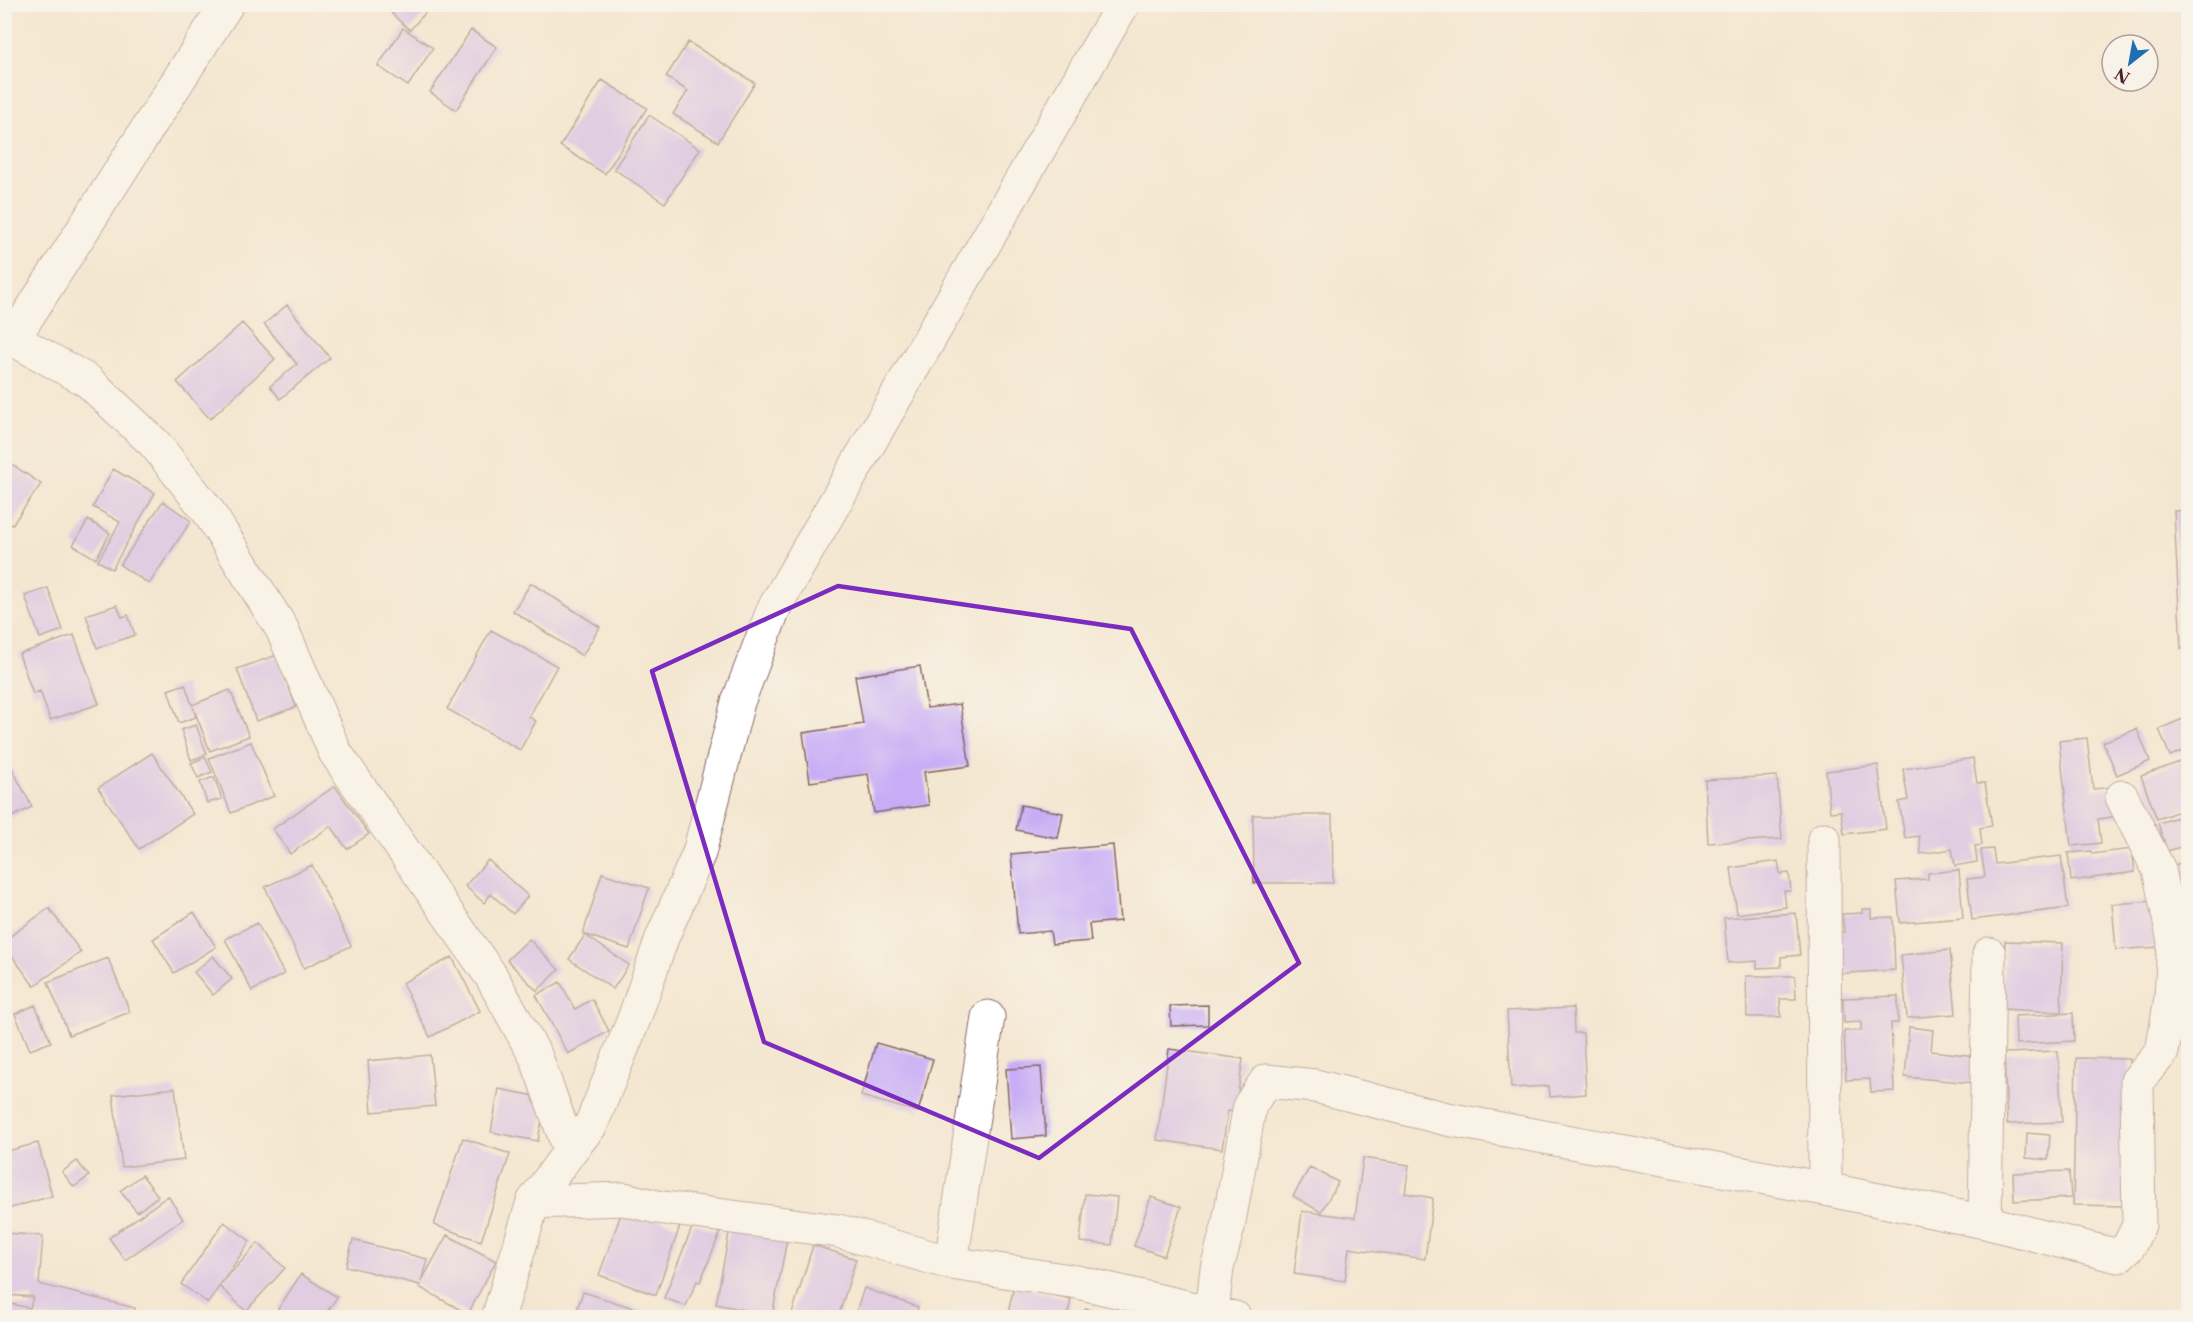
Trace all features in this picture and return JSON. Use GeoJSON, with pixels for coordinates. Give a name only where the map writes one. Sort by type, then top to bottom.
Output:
{"type":"FeatureCollection","features":[{"type":"Feature","properties":{"kind":"street"},"geometry":{"type":"LineString","coordinates":[[227,4],[9,338],[88,381],[155,444],[208,511],[282,629],[335,752],[491,976],[536,1058],[570,1151]]}},
{"type":"Feature","properties":{"kind":"street"},"geometry":{"type":"LineString","coordinates":[[498,1317],[533,1202],[591,1125],[634,1019],[662,938],[699,853],[738,702],[774,608],[1123,4]]}},
{"type":"Feature","properties":{"kind":"street"},"geometry":{"type":"LineString","coordinates":[[533,1202],[624,1199],[657,1207],[838,1231],[951,1263],[1077,1282],[1223,1315],[1217,1268],[1228,1227],[1250,1106],[1266,1081],[1315,1086],[1447,1119],[1825,1189],[1985,1222],[2118,1256],[2130,1246],[2139,1225],[2137,1081],[2162,1052],[2171,998],[2174,941],[2159,870],[2122,797]]}},
{"type":"Feature","properties":{"kind":"street"},"geometry":{"type":"LineString","coordinates":[[1824,839],[1825,1189]]}},
{"type":"Feature","properties":{"kind":"street"},"geometry":{"type":"LineString","coordinates":[[1985,1222],[1989,954]]}},
{"type":"Feature","properties":{"kind":"street"},"geometry":{"type":"LineString","coordinates":[[951,1263],[988,1017]]}},
{"type":"Feature","properties":{"kind":"highlighted area"},"geometry":{"type":"Polygon","coordinates":[[[838,586],[1131,629],[1299,963],[1039,1158],[764,1042],[652,671],[838,586]]]}},
{"type":"Feature","properties":{"kind":"building"},"geometry":{"type":"Polygon","coordinates":[[[401,4],[433,4],[410,30],[392,14],[401,4]]]}},
{"type":"Feature","properties":{"kind":"building"},"geometry":{"type":"Polygon","coordinates":[[[403,28],[433,48],[408,86],[378,66],[403,28]]]}},
{"type":"Feature","properties":{"kind":"building"},"geometry":{"type":"Polygon","coordinates":[[[471,30],[497,47],[456,110],[430,92],[471,30]]]}},
{"type":"Feature","properties":{"kind":"building"},"geometry":{"type":"Polygon","coordinates":[[[688,42],[755,83],[718,142],[673,114],[688,91],[666,77],[688,42]]]}},
{"type":"Feature","properties":{"kind":"building"},"geometry":{"type":"Polygon","coordinates":[[[602,80],[647,108],[605,174],[560,146],[602,80]]]}},
{"type":"Feature","properties":{"kind":"building"},"geometry":{"type":"Polygon","coordinates":[[[649,115],[700,149],[665,203],[614,169],[649,115]]]}},
{"type":"Feature","properties":{"kind":"building"},"geometry":{"type":"Polygon","coordinates":[[[287,305],[330,358],[280,399],[270,386],[297,364],[264,324],[287,305]]]}},
{"type":"Feature","properties":{"kind":"building"},"geometry":{"type":"Polygon","coordinates":[[[242,323],[275,359],[210,419],[177,382],[242,323]]]}},
{"type":"Feature","properties":{"kind":"building"},"geometry":{"type":"Polygon","coordinates":[[[4,459],[41,484],[12,525],[4,520],[4,459]]]}},
{"type":"Feature","properties":{"kind":"building"},"geometry":{"type":"Polygon","coordinates":[[[113,469],[155,493],[112,569],[98,561],[120,522],[93,507],[113,469]]]}},
{"type":"Feature","properties":{"kind":"building"},"geometry":{"type":"Polygon","coordinates":[[[163,501],[191,521],[149,584],[120,565],[163,501]]]}},
{"type":"Feature","properties":{"kind":"building"},"geometry":{"type":"Polygon","coordinates":[[[2188,510],[2188,648],[2181,649],[2174,511],[2188,510]]]}},
{"type":"Feature","properties":{"kind":"building"},"geometry":{"type":"Polygon","coordinates":[[[88,520],[110,533],[96,559],[73,545],[88,520]]]}},
{"type":"Feature","properties":{"kind":"building"},"geometry":{"type":"Polygon","coordinates":[[[531,583],[600,627],[582,656],[513,611],[531,583]]]}},
{"type":"Feature","properties":{"kind":"building"},"geometry":{"type":"Polygon","coordinates":[[[48,588],[63,630],[40,638],[25,596],[48,588]]]}},
{"type":"Feature","properties":{"kind":"building"},"geometry":{"type":"Polygon","coordinates":[[[117,605],[122,617],[128,615],[135,635],[97,648],[86,615],[117,605]]]}},
{"type":"Feature","properties":{"kind":"building"},"geometry":{"type":"Polygon","coordinates":[[[491,630],[557,666],[529,717],[536,721],[520,750],[447,709],[491,630]]]}},
{"type":"Feature","properties":{"kind":"building"},"geometry":{"type":"Polygon","coordinates":[[[74,635],[99,704],[50,720],[40,691],[33,694],[19,654],[74,635]]]}},
{"type":"Feature","properties":{"kind":"building"},"geometry":{"type":"Polygon","coordinates":[[[277,655],[296,707],[256,721],[237,669],[277,655]]]}},
{"type":"Feature","properties":{"kind":"building"},"geometry":{"type":"Polygon","coordinates":[[[920,666],[927,708],[960,704],[970,766],[924,772],[929,805],[874,813],[868,774],[810,782],[803,733],[863,724],[855,676],[920,666]]]}},
{"type":"Feature","properties":{"kind":"building"},"geometry":{"type":"Polygon","coordinates":[[[185,684],[192,705],[230,690],[249,736],[210,751],[193,707],[196,717],[179,723],[168,690],[185,684]]]}},
{"type":"Feature","properties":{"kind":"building"},"geometry":{"type":"Polygon","coordinates":[[[2185,718],[2188,727],[2188,749],[2170,756],[2159,729],[2185,718]]]}},
{"type":"Feature","properties":{"kind":"building"},"geometry":{"type":"Polygon","coordinates":[[[196,725],[207,754],[191,760],[181,730],[196,725]]]}},
{"type":"Feature","properties":{"kind":"building"},"geometry":{"type":"Polygon","coordinates":[[[2137,729],[2150,761],[2117,775],[2103,742],[2137,729]]]}},
{"type":"Feature","properties":{"kind":"building"},"geometry":{"type":"Polygon","coordinates":[[[2087,738],[2093,789],[2116,787],[2120,816],[2098,819],[2101,843],[2071,846],[2059,741],[2087,738]]]}},
{"type":"Feature","properties":{"kind":"building"},"geometry":{"type":"Polygon","coordinates":[[[251,742],[274,796],[231,813],[209,758],[251,742]]]}},
{"type":"Feature","properties":{"kind":"building"},"geometry":{"type":"Polygon","coordinates":[[[4,753],[32,807],[4,821],[4,753]]]}},
{"type":"Feature","properties":{"kind":"building"},"geometry":{"type":"Polygon","coordinates":[[[152,753],[193,814],[139,849],[98,788],[152,753]]]}},
{"type":"Feature","properties":{"kind":"building"},"geometry":{"type":"Polygon","coordinates":[[[205,757],[212,772],[198,778],[191,763],[205,757]]]}},
{"type":"Feature","properties":{"kind":"building"},"geometry":{"type":"Polygon","coordinates":[[[1973,758],[1977,783],[1985,783],[1992,826],[1980,828],[1982,845],[1975,846],[1977,862],[1955,866],[1952,849],[1921,854],[1919,836],[1905,838],[1899,802],[1908,800],[1903,769],[1973,758]]]}},
{"type":"Feature","properties":{"kind":"building"},"geometry":{"type":"Polygon","coordinates":[[[2188,759],[2188,808],[2157,819],[2141,776],[2188,759]]]}},
{"type":"Feature","properties":{"kind":"building"},"geometry":{"type":"Polygon","coordinates":[[[1878,765],[1886,829],[1844,834],[1841,811],[1830,812],[1826,771],[1878,765]]]}},
{"type":"Feature","properties":{"kind":"building"},"geometry":{"type":"Polygon","coordinates":[[[1777,776],[1782,839],[1708,843],[1705,780],[1777,776]]]}},
{"type":"Feature","properties":{"kind":"building"},"geometry":{"type":"Polygon","coordinates":[[[214,777],[222,799],[207,803],[200,782],[214,777]]]}},
{"type":"Feature","properties":{"kind":"building"},"geometry":{"type":"Polygon","coordinates":[[[335,786],[369,834],[347,849],[331,826],[290,854],[273,829],[335,786]]]}},
{"type":"Feature","properties":{"kind":"building"},"geometry":{"type":"Polygon","coordinates":[[[1021,805],[1063,813],[1058,838],[1016,830],[1021,805]]]}},
{"type":"Feature","properties":{"kind":"building"},"geometry":{"type":"Polygon","coordinates":[[[2188,814],[2188,845],[2167,851],[2158,823],[2188,814]]]}},
{"type":"Feature","properties":{"kind":"building"},"geometry":{"type":"Polygon","coordinates":[[[1253,815],[1332,815],[1333,883],[1254,883],[1253,815]]]}},
{"type":"Feature","properties":{"kind":"building"},"geometry":{"type":"Polygon","coordinates":[[[1113,845],[1120,921],[1089,924],[1091,941],[1052,944],[1050,931],[1018,934],[1011,854],[1113,845]]]}},
{"type":"Feature","properties":{"kind":"building"},"geometry":{"type":"Polygon","coordinates":[[[1993,849],[1995,864],[2061,856],[2068,908],[1972,920],[1967,879],[1985,877],[1981,850],[1993,849]]]}},
{"type":"Feature","properties":{"kind":"building"},"geometry":{"type":"Polygon","coordinates":[[[2132,849],[2135,872],[2071,881],[2068,853],[2091,851],[2092,854],[2132,849]]]}},
{"type":"Feature","properties":{"kind":"building"},"geometry":{"type":"Polygon","coordinates":[[[2188,859],[2188,907],[2171,867],[2188,859]]]}},
{"type":"Feature","properties":{"kind":"building"},"geometry":{"type":"Polygon","coordinates":[[[488,860],[528,896],[513,914],[491,894],[484,903],[465,886],[488,860]]]}},
{"type":"Feature","properties":{"kind":"building"},"geometry":{"type":"Polygon","coordinates":[[[1778,861],[1780,874],[1789,873],[1791,891],[1784,891],[1786,907],[1737,914],[1731,868],[1778,861]]]}},
{"type":"Feature","properties":{"kind":"building"},"geometry":{"type":"Polygon","coordinates":[[[312,865],[351,946],[304,968],[265,887],[312,865]]]}},
{"type":"Feature","properties":{"kind":"building"},"geometry":{"type":"Polygon","coordinates":[[[1959,870],[1963,918],[1900,923],[1896,881],[1928,879],[1928,873],[1959,870]]]}},
{"type":"Feature","properties":{"kind":"building"},"geometry":{"type":"Polygon","coordinates":[[[602,873],[649,888],[629,949],[583,934],[602,873]]]}},
{"type":"Feature","properties":{"kind":"building"},"geometry":{"type":"Polygon","coordinates":[[[2155,901],[2159,947],[2116,950],[2112,904],[2155,901]]]}},
{"type":"Feature","properties":{"kind":"building"},"geometry":{"type":"Polygon","coordinates":[[[49,908],[81,952],[34,986],[4,945],[4,941],[49,908]]]}},
{"type":"Feature","properties":{"kind":"building"},"geometry":{"type":"Polygon","coordinates":[[[1862,909],[1871,909],[1871,918],[1893,917],[1895,970],[1834,974],[1831,933],[1844,932],[1842,914],[1862,913],[1862,909]]]}},
{"type":"Feature","properties":{"kind":"building"},"geometry":{"type":"Polygon","coordinates":[[[194,912],[216,947],[174,973],[153,939],[194,912]]]}},
{"type":"Feature","properties":{"kind":"building"},"geometry":{"type":"Polygon","coordinates":[[[1796,913],[1800,955],[1781,957],[1781,967],[1757,968],[1757,961],[1728,963],[1724,918],[1796,913]]]}},
{"type":"Feature","properties":{"kind":"building"},"geometry":{"type":"Polygon","coordinates":[[[257,923],[284,974],[252,991],[225,939],[257,923]]]}},
{"type":"Feature","properties":{"kind":"building"},"geometry":{"type":"Polygon","coordinates":[[[585,935],[629,965],[613,989],[569,959],[585,935]]]}},
{"type":"Feature","properties":{"kind":"building"},"geometry":{"type":"Polygon","coordinates":[[[529,939],[559,970],[537,991],[507,960],[529,939]]]}},
{"type":"Feature","properties":{"kind":"building"},"geometry":{"type":"Polygon","coordinates":[[[2005,941],[2063,943],[2061,1012],[2002,1009],[2005,941]]]}},
{"type":"Feature","properties":{"kind":"building"},"geometry":{"type":"Polygon","coordinates":[[[1950,950],[1956,1014],[1907,1018],[1901,955],[1950,950]]]}},
{"type":"Feature","properties":{"kind":"building"},"geometry":{"type":"Polygon","coordinates":[[[213,956],[232,979],[213,995],[194,972],[213,956]]]}},
{"type":"Feature","properties":{"kind":"building"},"geometry":{"type":"Polygon","coordinates":[[[452,957],[480,1011],[430,1037],[402,983],[452,957]]]}},
{"type":"Feature","properties":{"kind":"building"},"geometry":{"type":"Polygon","coordinates":[[[108,958],[130,1012],[69,1035],[48,982],[108,958]]]}},
{"type":"Feature","properties":{"kind":"building"},"geometry":{"type":"Polygon","coordinates":[[[1746,976],[1795,976],[1796,999],[1780,999],[1781,1017],[1747,1017],[1746,976]]]}},
{"type":"Feature","properties":{"kind":"building"},"geometry":{"type":"Polygon","coordinates":[[[560,982],[575,1009],[592,999],[609,1031],[568,1054],[536,995],[560,982]]]}},
{"type":"Feature","properties":{"kind":"building"},"geometry":{"type":"Polygon","coordinates":[[[1898,996],[1898,1023],[1891,1023],[1894,1091],[1871,1092],[1870,1079],[1846,1080],[1844,1031],[1861,1031],[1861,1022],[1844,1023],[1843,998],[1898,996]]]}},
{"type":"Feature","properties":{"kind":"building"},"geometry":{"type":"Polygon","coordinates":[[[35,1005],[51,1042],[30,1050],[15,1014],[35,1005]]]}},
{"type":"Feature","properties":{"kind":"building"},"geometry":{"type":"Polygon","coordinates":[[[1208,1005],[1208,1025],[1171,1026],[1170,1006],[1208,1005]]]}},
{"type":"Feature","properties":{"kind":"building"},"geometry":{"type":"Polygon","coordinates":[[[1573,1008],[1574,1033],[1583,1033],[1586,1094],[1550,1097],[1549,1086],[1511,1088],[1507,1011],[1573,1008]]]}},
{"type":"Feature","properties":{"kind":"building"},"geometry":{"type":"Polygon","coordinates":[[[2073,1013],[2074,1041],[2016,1044],[2015,1016],[2073,1013]]]}},
{"type":"Feature","properties":{"kind":"building"},"geometry":{"type":"Polygon","coordinates":[[[1909,1027],[1933,1030],[1931,1051],[1976,1056],[1973,1083],[1905,1077],[1909,1027]]]}},
{"type":"Feature","properties":{"kind":"building"},"geometry":{"type":"Polygon","coordinates":[[[876,1043],[933,1059],[918,1112],[861,1096],[876,1043]]]}},
{"type":"Feature","properties":{"kind":"building"},"geometry":{"type":"Polygon","coordinates":[[[1169,1049],[1243,1059],[1235,1112],[1228,1111],[1222,1149],[1157,1140],[1169,1049]]]}},
{"type":"Feature","properties":{"kind":"building"},"geometry":{"type":"Polygon","coordinates":[[[2058,1051],[2062,1122],[2007,1124],[2004,1053],[2058,1051]]]}},
{"type":"Feature","properties":{"kind":"building"},"geometry":{"type":"Polygon","coordinates":[[[430,1055],[435,1106],[372,1112],[368,1061],[430,1055]]]}},
{"type":"Feature","properties":{"kind":"building"},"geometry":{"type":"Polygon","coordinates":[[[2076,1058],[2130,1059],[2127,1206],[2073,1205],[2076,1058]]]}},
{"type":"Feature","properties":{"kind":"building"},"geometry":{"type":"Polygon","coordinates":[[[1041,1067],[1046,1136],[1011,1139],[1006,1069],[1041,1067]]]}},
{"type":"Feature","properties":{"kind":"building"},"geometry":{"type":"Polygon","coordinates":[[[175,1088],[184,1160],[122,1167],[113,1095],[175,1088]]]}},
{"type":"Feature","properties":{"kind":"building"},"geometry":{"type":"Polygon","coordinates":[[[499,1089],[546,1098],[538,1141],[491,1132],[499,1089]]]}},
{"type":"Feature","properties":{"kind":"building"},"geometry":{"type":"Polygon","coordinates":[[[2027,1133],[2050,1135],[2048,1160],[2026,1158],[2027,1133]]]}},
{"type":"Feature","properties":{"kind":"building"},"geometry":{"type":"Polygon","coordinates":[[[463,1138],[510,1154],[481,1241],[434,1225],[463,1138]]]}},
{"type":"Feature","properties":{"kind":"building"},"geometry":{"type":"Polygon","coordinates":[[[38,1143],[52,1196],[4,1210],[4,1152],[38,1143]]]}},
{"type":"Feature","properties":{"kind":"building"},"geometry":{"type":"Polygon","coordinates":[[[2184,1156],[2188,1156],[2188,1184],[2184,1184],[2184,1156]]]}},
{"type":"Feature","properties":{"kind":"building"},"geometry":{"type":"Polygon","coordinates":[[[1363,1158],[1409,1165],[1405,1193],[1433,1198],[1425,1259],[1349,1248],[1345,1281],[1294,1274],[1302,1211],[1355,1218],[1363,1158]]]}},
{"type":"Feature","properties":{"kind":"building"},"geometry":{"type":"Polygon","coordinates":[[[77,1161],[89,1176],[74,1187],[62,1172],[77,1161]]]}},
{"type":"Feature","properties":{"kind":"building"},"geometry":{"type":"Polygon","coordinates":[[[1310,1167],[1338,1182],[1321,1212],[1293,1196],[1310,1167]]]}},
{"type":"Feature","properties":{"kind":"building"},"geometry":{"type":"Polygon","coordinates":[[[2069,1171],[2071,1198],[2014,1201],[2013,1173],[2069,1171]]]}},
{"type":"Feature","properties":{"kind":"building"},"geometry":{"type":"Polygon","coordinates":[[[142,1175],[158,1196],[137,1212],[120,1191],[142,1175]]]}},
{"type":"Feature","properties":{"kind":"building"},"geometry":{"type":"Polygon","coordinates":[[[1085,1194],[1117,1197],[1112,1245],[1080,1242],[1085,1194]]]}},
{"type":"Feature","properties":{"kind":"building"},"geometry":{"type":"Polygon","coordinates":[[[168,1196],[183,1219],[125,1260],[109,1238],[168,1196]]]}},
{"type":"Feature","properties":{"kind":"building"},"geometry":{"type":"Polygon","coordinates":[[[1151,1197],[1181,1207],[1164,1256],[1134,1246],[1151,1197]]]}},
{"type":"Feature","properties":{"kind":"building"},"geometry":{"type":"Polygon","coordinates":[[[624,1206],[680,1226],[656,1295],[599,1275],[624,1206]]]}},
{"type":"Feature","properties":{"kind":"building"},"geometry":{"type":"Polygon","coordinates":[[[224,1222],[250,1241],[208,1303],[181,1284],[224,1222]]]}},
{"type":"Feature","properties":{"kind":"building"},"geometry":{"type":"Polygon","coordinates":[[[694,1223],[720,1233],[700,1282],[697,1281],[686,1306],[664,1298],[694,1223]]]}},
{"type":"Feature","properties":{"kind":"building"},"geometry":{"type":"Polygon","coordinates":[[[730,1228],[787,1240],[772,1316],[716,1304],[730,1228]]]}},
{"type":"Feature","properties":{"kind":"building"},"geometry":{"type":"Polygon","coordinates":[[[6,1233],[43,1236],[39,1284],[135,1308],[133,1318],[41,1318],[31,1315],[31,1318],[4,1318],[6,1303],[30,1308],[33,1297],[4,1295],[6,1233]]]}},
{"type":"Feature","properties":{"kind":"building"},"geometry":{"type":"Polygon","coordinates":[[[447,1235],[496,1261],[468,1314],[419,1287],[420,1285],[346,1266],[353,1240],[427,1259],[421,1282],[447,1235]]]}},
{"type":"Feature","properties":{"kind":"building"},"geometry":{"type":"Polygon","coordinates":[[[258,1243],[285,1268],[246,1311],[219,1286],[258,1243]]]}},
{"type":"Feature","properties":{"kind":"building"},"geometry":{"type":"Polygon","coordinates":[[[813,1245],[856,1259],[838,1318],[791,1317],[813,1245]]]}},
{"type":"Feature","properties":{"kind":"building"},"geometry":{"type":"Polygon","coordinates":[[[301,1274],[337,1297],[323,1318],[290,1318],[278,1309],[301,1274]]]}},
{"type":"Feature","properties":{"kind":"building"},"geometry":{"type":"Polygon","coordinates":[[[1014,1286],[1071,1299],[1067,1318],[1007,1318],[1014,1286]]]}},
{"type":"Feature","properties":{"kind":"building"},"geometry":{"type":"Polygon","coordinates":[[[864,1288],[918,1307],[915,1318],[854,1318],[864,1288]]]}},
{"type":"Feature","properties":{"kind":"building"},"geometry":{"type":"Polygon","coordinates":[[[583,1292],[643,1311],[641,1318],[574,1318],[583,1292]]]}},
{"type":"Feature","properties":{"kind":"building"},"geometry":{"type":"Polygon","coordinates":[[[1086,1308],[1107,1318],[1082,1318],[1086,1308]]]}}]}
